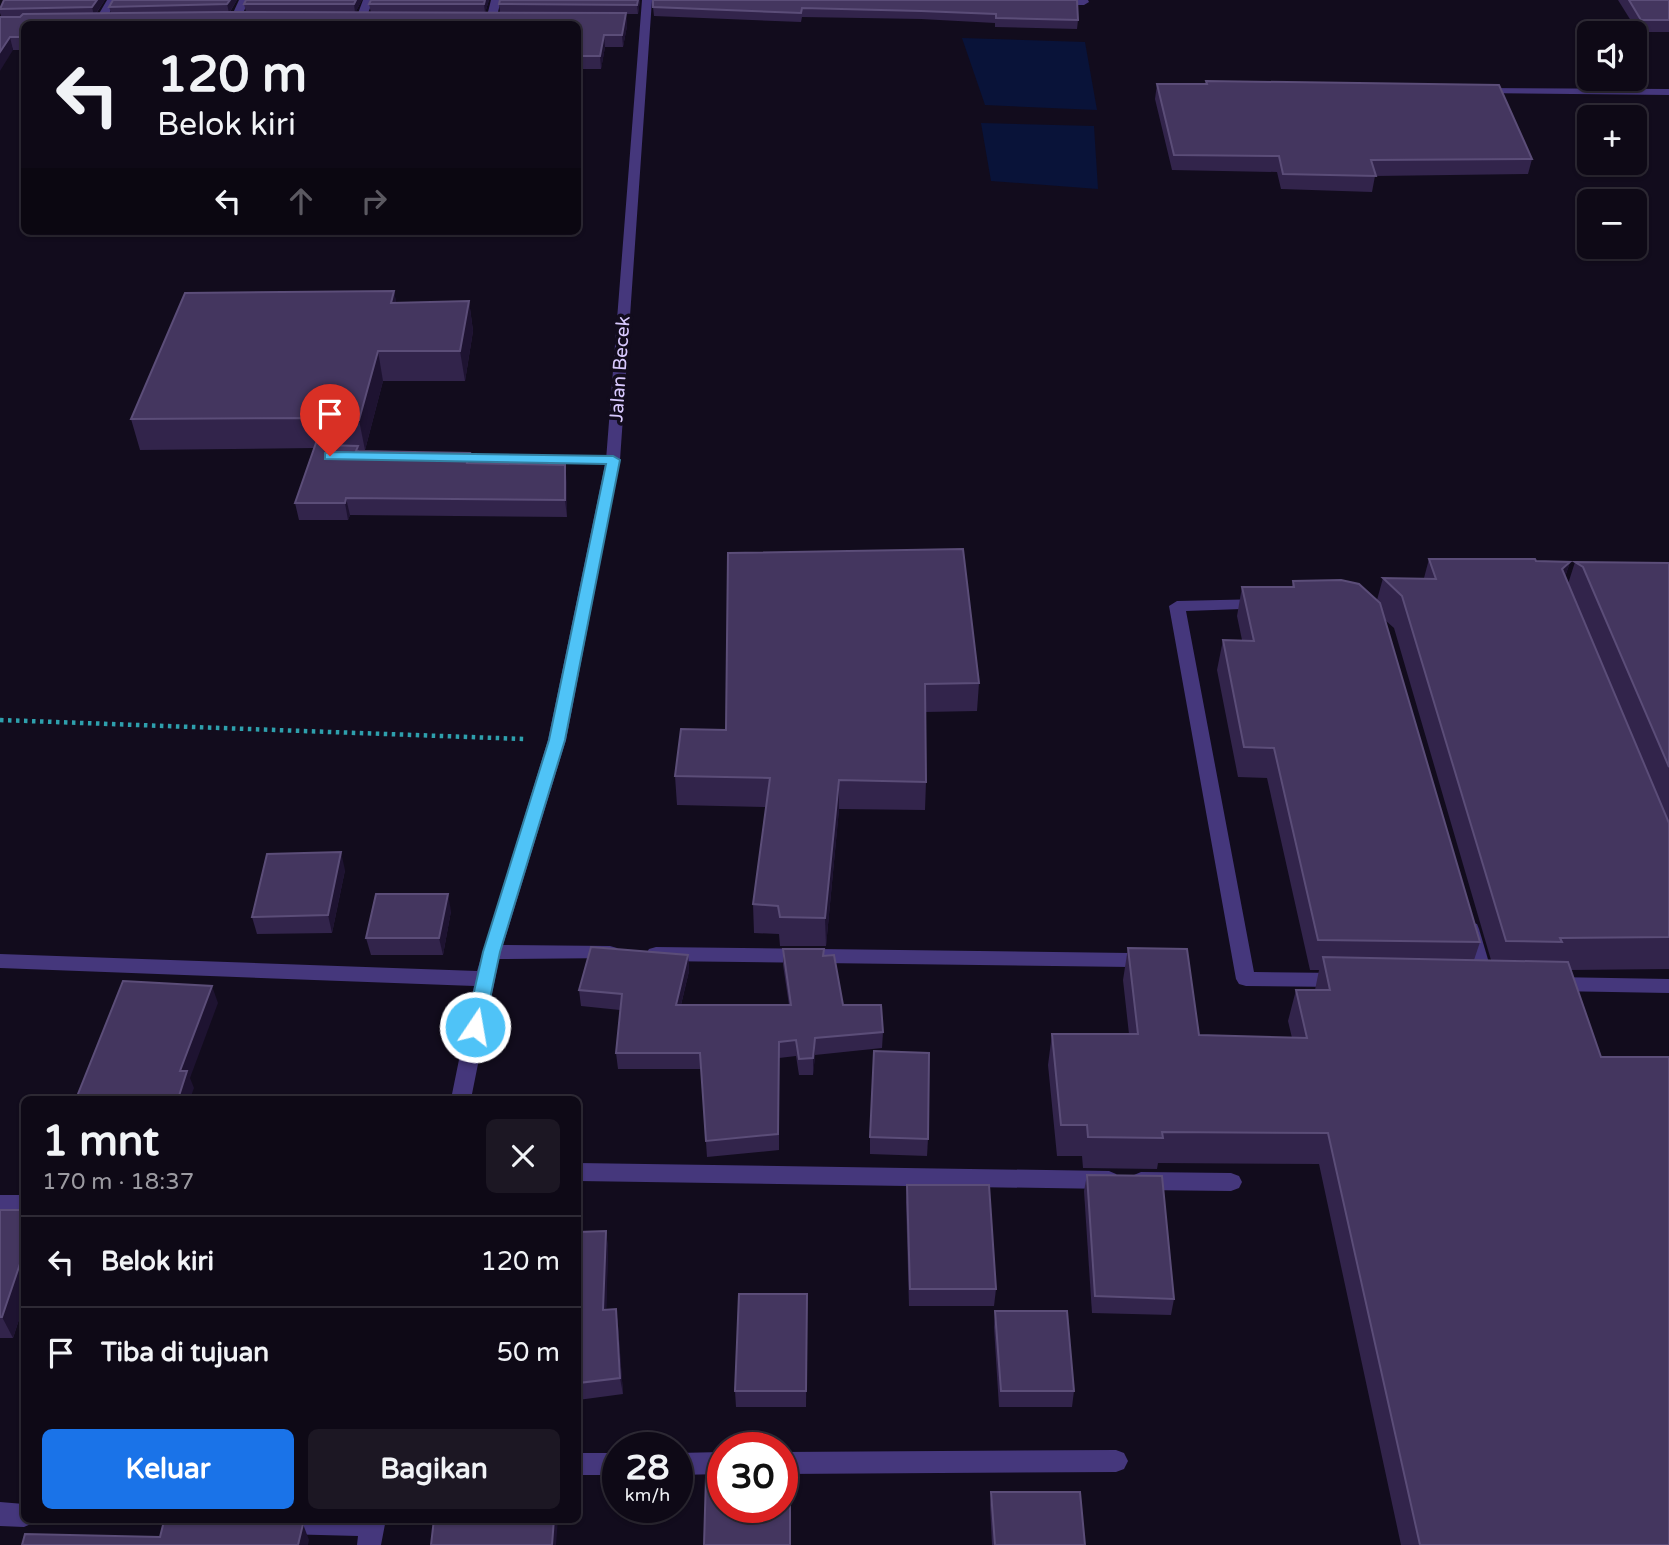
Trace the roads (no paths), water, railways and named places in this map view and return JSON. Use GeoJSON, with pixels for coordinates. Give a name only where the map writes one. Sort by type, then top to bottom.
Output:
{"type":"FeatureCollection","features":[{"type":"Feature","properties":{"kind":"street"},"geometry":{"type":"LineString","coordinates":[[96,21],[111,0]]}},
{"type":"Feature","properties":{"kind":"street"},"geometry":{"type":"LineString","coordinates":[[234,21],[244,0]]}},
{"type":"Feature","properties":{"kind":"street"},"geometry":{"type":"LineString","coordinates":[[356,21],[368,0]]}},
{"type":"Feature","properties":{"kind":"street"},"geometry":{"type":"LineString","coordinates":[[490,21],[496,0]]}},
{"type":"Feature","properties":{"kind":"street","name":"Jalan Becek"},"geometry":{"type":"LineString","coordinates":[[462,1096],[491,952],[557,740],[613,460],[647,0]]}},
{"type":"Feature","properties":{"kind":"street"},"geometry":{"type":"LineString","coordinates":[[1046,2],[1084,2]]}},
{"type":"Feature","properties":{"kind":"street"},"geometry":{"type":"LineString","coordinates":[[221,19],[230,21]]}},
{"type":"Feature","properties":{"kind":"street"},"geometry":{"type":"LineString","coordinates":[[239,21],[248,19]]}},
{"type":"Feature","properties":{"kind":"street"},"geometry":{"type":"LineString","coordinates":[[356,21],[374,19]]}},
{"type":"Feature","properties":{"kind":"street"},"geometry":{"type":"LineString","coordinates":[[478,19],[486,21]]}},
{"type":"Feature","properties":{"kind":"street"},"geometry":{"type":"LineString","coordinates":[[495,21],[505,19]]}},
{"type":"Feature","properties":{"kind":"street"},"geometry":{"type":"LineString","coordinates":[[630,20],[644,20]]}},
{"type":"Feature","properties":{"kind":"street"},"geometry":{"type":"LineString","coordinates":[[1473,91],[1669,92]]}},
{"type":"Feature","properties":{"kind":"street"},"geometry":{"type":"LineString","coordinates":[[438,458],[613,460]]}},
{"type":"Feature","properties":{"kind":"street"},"geometry":{"type":"LineString","coordinates":[[1282,603],[1177,606],[1245,979],[1365,981]]}},
{"type":"Feature","properties":{"kind":"street"},"geometry":{"type":"LineString","coordinates":[[1459,982],[1492,983],[1466,917]]}},
{"type":"Feature","properties":{"kind":"street"},"geometry":{"type":"LineString","coordinates":[[491,952],[1130,960]]}},
{"type":"Feature","properties":{"kind":"street"},"geometry":{"type":"LineString","coordinates":[[0,961],[485,979]]}},
{"type":"Feature","properties":{"kind":"street"},"geometry":{"type":"LineString","coordinates":[[1538,984],[1669,986]]}},
{"type":"Feature","properties":{"kind":"street"},"geometry":{"type":"LineString","coordinates":[[581,1172],[1230,1182]]}},
{"type":"Feature","properties":{"kind":"street"},"geometry":{"type":"LineString","coordinates":[[0,1205],[21,1204]]}},
{"type":"Feature","properties":{"kind":"street"},"geometry":{"type":"LineString","coordinates":[[798,1463],[1116,1461]]}},
{"type":"Feature","properties":{"kind":"street"},"geometry":{"type":"LineString","coordinates":[[581,1464],[602,1464]]}},
{"type":"Feature","properties":{"kind":"street"},"geometry":{"type":"LineString","coordinates":[[0,1514],[21,1514]]}},
{"type":"Feature","properties":{"kind":"street"},"geometry":{"type":"LineString","coordinates":[[247,1523],[372,1530]]}},
{"type":"Feature","properties":{"kind":"water"},"geometry":{"type":"Polygon","coordinates":[[[962,38],[1085,42],[1097,110],[985,105],[962,38]]]}},
{"type":"Feature","properties":{"kind":"water"},"geometry":{"type":"Polygon","coordinates":[[[981,123],[1094,126],[1098,189],[991,181],[981,123]]]}}]}
